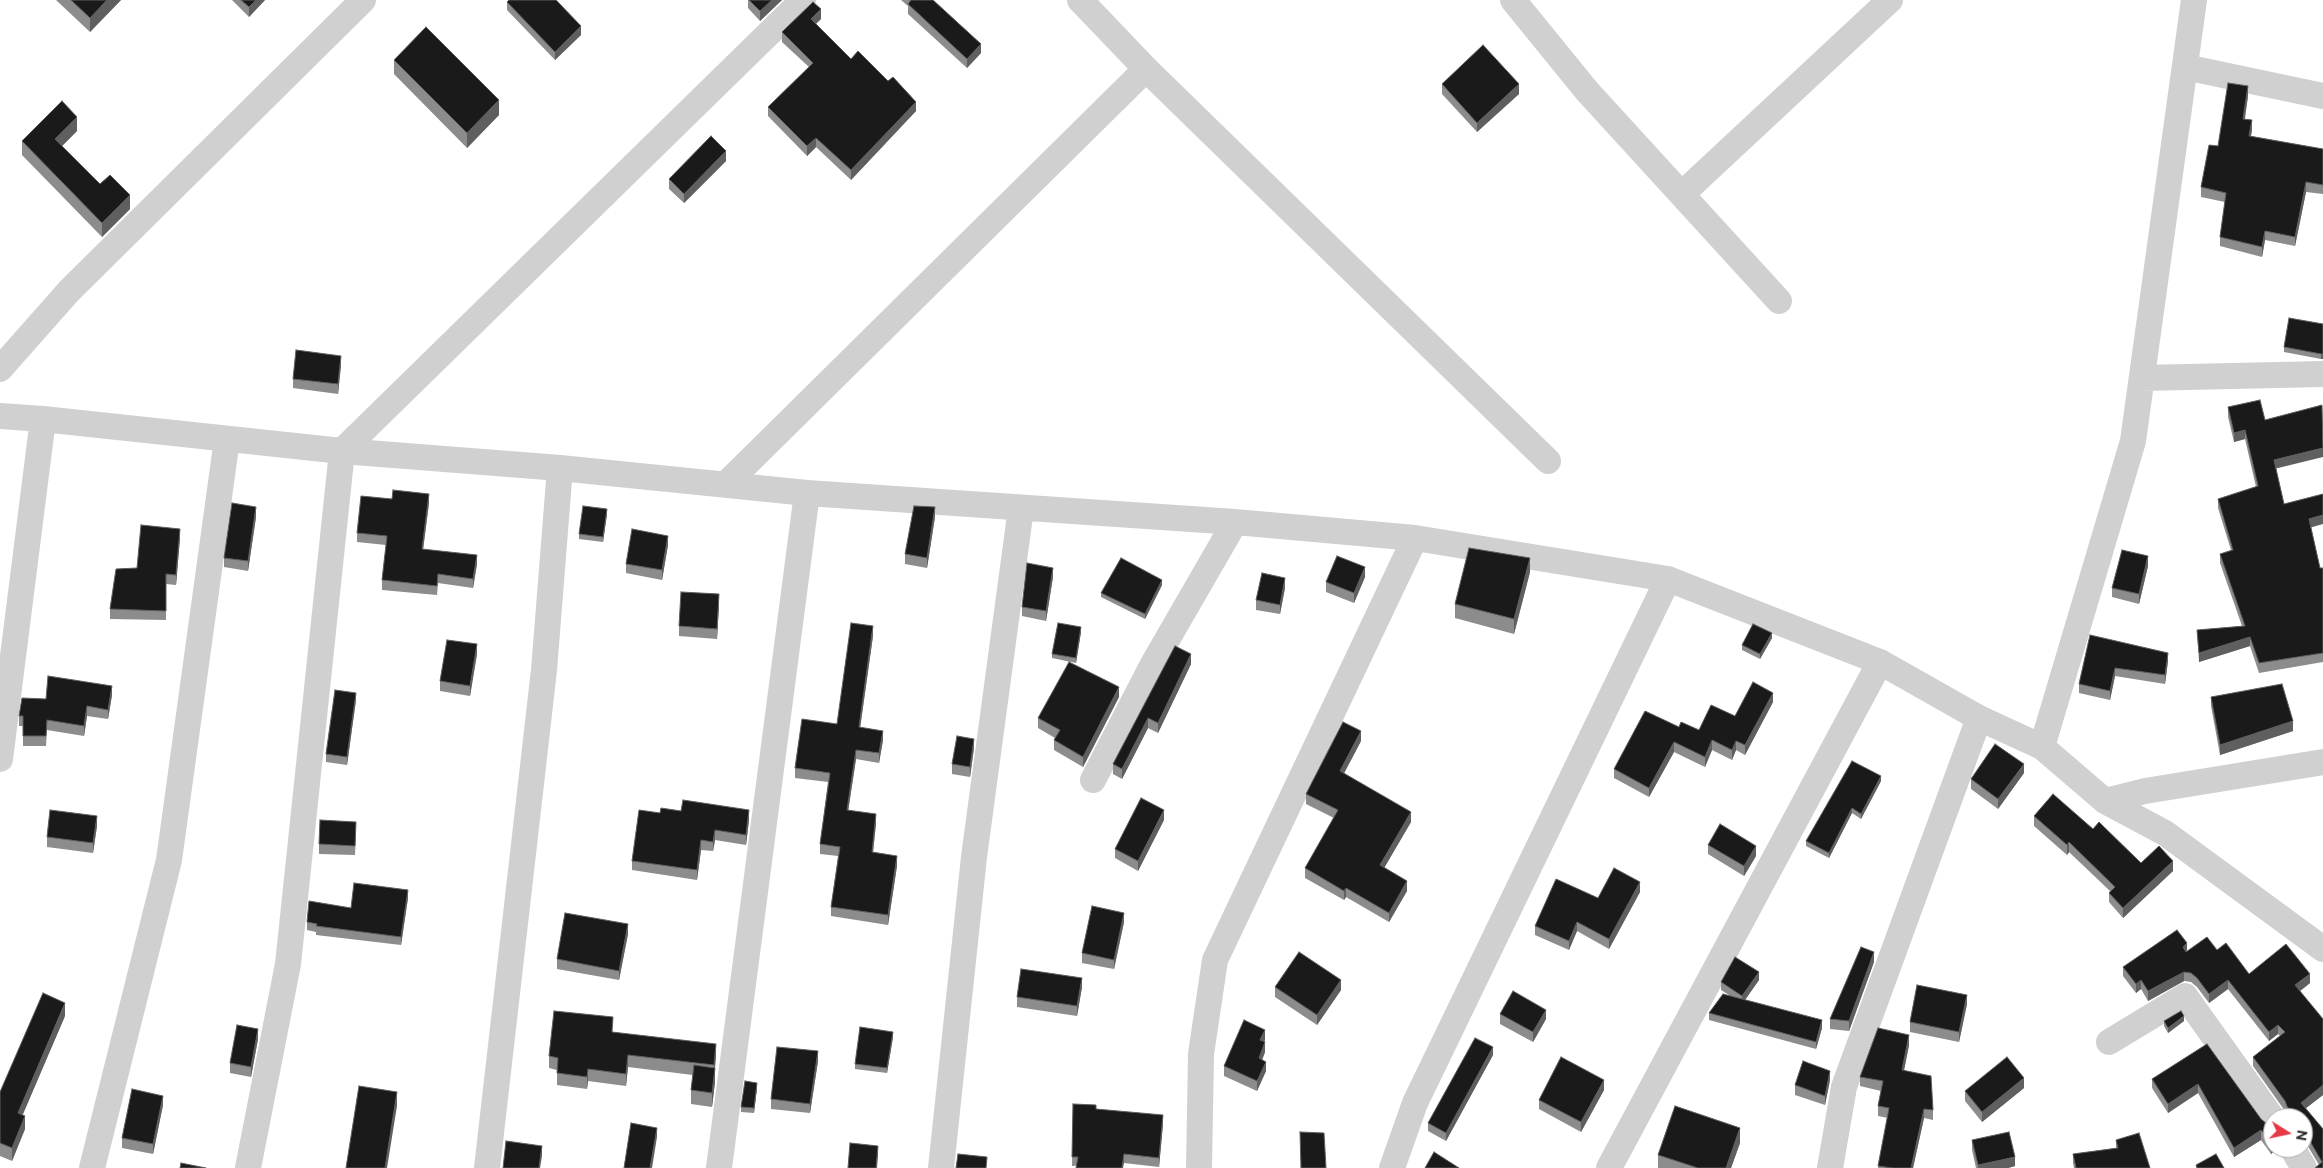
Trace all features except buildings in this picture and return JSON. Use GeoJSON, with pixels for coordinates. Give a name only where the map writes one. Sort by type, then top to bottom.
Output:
{"type":"FeatureCollection","features":[{"type":"Feature","properties":{"kind":"street"},"geometry":{"type":"LineString","coordinates":[[0,369],[69,291],[363,0]]}},
{"type":"Feature","properties":{"kind":"street"},"geometry":{"type":"LineString","coordinates":[[248,1168],[288,964],[342,451],[803,0]]}},
{"type":"Feature","properties":{"kind":"street"},"geometry":{"type":"LineString","coordinates":[[1080,0],[1146,69],[1548,460]]}},
{"type":"Feature","properties":{"kind":"street"},"geometry":{"type":"LineString","coordinates":[[1513,0],[1587,91],[1778,301]]}},
{"type":"Feature","properties":{"kind":"street"},"geometry":{"type":"LineString","coordinates":[[1682,194],[1890,0]]}},
{"type":"Feature","properties":{"kind":"street"},"geometry":{"type":"LineString","coordinates":[[2042,747],[2133,441],[2194,0]]}},
{"type":"Feature","properties":{"kind":"street"},"geometry":{"type":"LineString","coordinates":[[2185,67],[2323,96]]}},
{"type":"Feature","properties":{"kind":"street"},"geometry":{"type":"LineString","coordinates":[[726,484],[1146,69]]}},
{"type":"Feature","properties":{"kind":"street"},"geometry":{"type":"LineString","coordinates":[[2142,378],[2323,374]]}},
{"type":"Feature","properties":{"kind":"street"},"geometry":{"type":"LineString","coordinates":[[0,416],[342,451],[560,468],[807,492],[1235,522],[1415,538],[1668,579],[1880,662],[1980,718],[2042,747],[2106,801],[2165,833],[2323,949]]}},
{"type":"Feature","properties":{"kind":"street"},"geometry":{"type":"LineString","coordinates":[[0,759],[43,419]]}},
{"type":"Feature","properties":{"kind":"street"},"geometry":{"type":"LineString","coordinates":[[92,1168],[169,860],[227,439]]}},
{"type":"Feature","properties":{"kind":"street"},"geometry":{"type":"LineString","coordinates":[[487,1168],[544,670],[560,468]]}},
{"type":"Feature","properties":{"kind":"street"},"geometry":{"type":"LineString","coordinates":[[719,1168],[807,492]]}},
{"type":"Feature","properties":{"kind":"street"},"geometry":{"type":"LineString","coordinates":[[941,1168],[974,857],[1021,508]]}},
{"type":"Feature","properties":{"kind":"street"},"geometry":{"type":"LineString","coordinates":[[1093,780],[1153,664],[1235,522]]}},
{"type":"Feature","properties":{"kind":"street"},"geometry":{"type":"LineString","coordinates":[[1199,1168],[1201,1054],[1215,960],[1415,538]]}},
{"type":"Feature","properties":{"kind":"street"},"geometry":{"type":"LineString","coordinates":[[1392,1168],[1415,1103],[1668,579]]}},
{"type":"Feature","properties":{"kind":"street"},"geometry":{"type":"LineString","coordinates":[[1608,1168],[1880,662]]}},
{"type":"Feature","properties":{"kind":"street"},"geometry":{"type":"LineString","coordinates":[[1830,1168],[1844,1087],[1980,718]]}},
{"type":"Feature","properties":{"kind":"street"},"geometry":{"type":"LineString","coordinates":[[2106,801],[2153,790],[2323,762]]}},
{"type":"Feature","properties":{"kind":"street"},"geometry":{"type":"LineString","coordinates":[[2109,1042],[2185,996],[2265,1108]]}}]}
